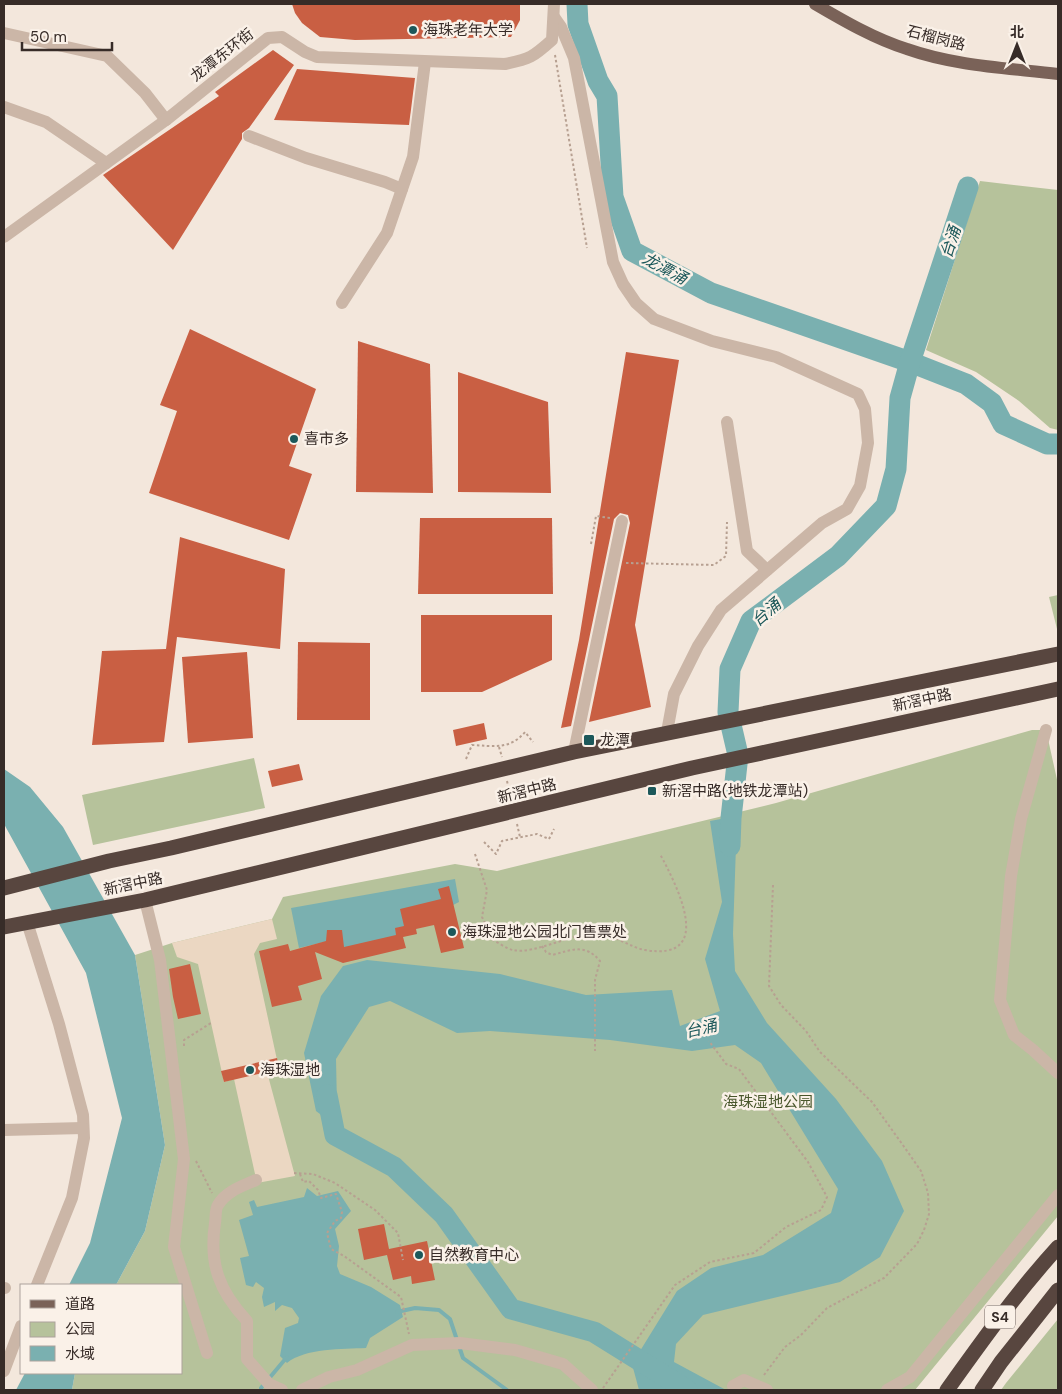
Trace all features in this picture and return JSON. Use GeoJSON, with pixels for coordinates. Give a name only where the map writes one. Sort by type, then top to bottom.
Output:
{"type":"FeatureCollection","features":[{"type":"Feature","properties":{"kind":"highway","name":"新滘中路"},"geometry":{"type":"LineString","coordinates":[[4,888],[109,861],[574,752],[1058,654]]}},
{"type":"Feature","properties":{"kind":"highway","name":"新滘中路"},"geometry":{"type":"LineString","coordinates":[[4,927],[145,900],[692,768],[1058,689]]}},
{"type":"Feature","properties":{"kind":"highway","name":"S4"},"geometry":{"type":"LineString","coordinates":[[947,1390],[997,1321],[1058,1247]]}},
{"type":"Feature","properties":{"kind":"highway","name":"S4"},"geometry":{"type":"LineString","coordinates":[[982,1390],[1001,1362],[1058,1290]]}},
{"type":"Feature","properties":{"kind":"main road","name":"石榴岗路"},"geometry":{"type":"LineString","coordinates":[[815,4],[861,29],[908,50],[974,64],[1058,74]]}},
{"type":"Feature","properties":{"kind":"street"},"geometry":{"type":"LineString","coordinates":[[552,40],[554,4]]}},
{"type":"Feature","properties":{"kind":"street"},"geometry":{"type":"LineString","coordinates":[[554,18],[574,58],[613,262],[623,284],[636,303],[654,319],[712,341],[776,357],[858,394],[865,409],[868,444],[860,486],[847,509],[822,523],[721,610],[698,646],[674,694],[667,732]]}},
{"type":"Feature","properties":{"kind":"street"},"geometry":{"type":"LineString","coordinates":[[4,33],[107,56],[145,93],[166,120]]}},
{"type":"Feature","properties":{"kind":"street","name":"龙潭东环街"},"geometry":{"type":"LineString","coordinates":[[4,237],[166,120],[268,38],[282,37],[317,58],[505,64],[526,60],[552,40]]}},
{"type":"Feature","properties":{"kind":"street"},"geometry":{"type":"LineString","coordinates":[[342,303],[387,233],[413,157],[425,62]]}},
{"type":"Feature","properties":{"kind":"street"},"geometry":{"type":"LineString","coordinates":[[4,107],[46,122],[106,163]]}},
{"type":"Feature","properties":{"kind":"street"},"geometry":{"type":"LineString","coordinates":[[249,136],[306,158],[402,189]]}},
{"type":"Feature","properties":{"kind":"street"},"geometry":{"type":"LineString","coordinates":[[726,422],[747,551],[767,570]]}},
{"type":"Feature","properties":{"kind":"street"},"geometry":{"type":"LineString","coordinates":[[574,752],[622,521]]}},
{"type":"Feature","properties":{"kind":"street"},"geometry":{"type":"LineString","coordinates":[[1046,730],[1021,818],[1011,876],[1000,1000],[1014,1035],[1058,1073]]}},
{"type":"Feature","properties":{"kind":"street"},"geometry":{"type":"LineString","coordinates":[[145,900],[160,960],[184,1159],[174,1248],[207,1353]]}},
{"type":"Feature","properties":{"kind":"street"},"geometry":{"type":"LineString","coordinates":[[34,921],[83,1115],[84,1138],[72,1198],[37,1284]]}},
{"type":"Feature","properties":{"kind":"street"},"geometry":{"type":"LineString","coordinates":[[4,1130],[83,1128]]}},
{"type":"Feature","properties":{"kind":"street"},"geometry":{"type":"LineString","coordinates":[[256,1180],[231,1191],[218,1205],[213,1240],[216,1273],[233,1306],[247,1321],[247,1359],[265,1380],[282,1390]]}},
{"type":"Feature","properties":{"kind":"street"},"geometry":{"type":"LineString","coordinates":[[887,1390],[910,1377],[1058,1195]]}},
{"type":"Feature","properties":{"kind":"street"},"geometry":{"type":"LineString","coordinates":[[4,1370],[20,1329]]}},
{"type":"Feature","properties":{"kind":"street"},"geometry":{"type":"LineString","coordinates":[[302,1390],[329,1377],[357,1370],[412,1345],[457,1343],[516,1350],[563,1364],[592,1390]]}},
{"type":"Feature","properties":{"kind":"street"},"geometry":{"type":"LineString","coordinates":[[733,1386],[744,1380],[762,1388]]}},
{"type":"Feature","properties":{"kind":"path"},"geometry":{"type":"LineString","coordinates":[[552,40],[587,248]]}},
{"type":"Feature","properties":{"kind":"path"},"geometry":{"type":"LineString","coordinates":[[591,544],[596,516],[622,521]]}},
{"type":"Feature","properties":{"kind":"path"},"geometry":{"type":"LineString","coordinates":[[614,563],[714,565],[726,556],[727,522]]}},
{"type":"Feature","properties":{"kind":"path"},"geometry":{"type":"LineString","coordinates":[[466,758],[472,745],[499,747],[517,741],[525,732],[533,742]]}},
{"type":"Feature","properties":{"kind":"path"},"geometry":{"type":"LineString","coordinates":[[499,747],[504,765]]}},
{"type":"Feature","properties":{"kind":"path"},"geometry":{"type":"LineString","coordinates":[[506,774],[512,801]]}},
{"type":"Feature","properties":{"kind":"path"},"geometry":{"type":"LineString","coordinates":[[516,819],[520,837]]}},
{"type":"Feature","properties":{"kind":"path"},"geometry":{"type":"LineString","coordinates":[[484,842],[496,854],[502,840],[537,834],[549,839],[554,829]]}},
{"type":"Feature","properties":{"kind":"path"},"geometry":{"type":"LineString","coordinates":[[475,854],[487,890],[482,916],[493,940],[513,950],[526,950],[565,938],[600,933],[630,946],[646,950],[664,951],[677,947],[684,937],[687,924],[686,912],[668,868],[660,854]]}},
{"type":"Feature","properties":{"kind":"path"},"geometry":{"type":"LineString","coordinates":[[762,1388],[768,1370],[785,1347],[801,1335],[827,1308],[884,1278],[916,1244],[924,1230],[929,1214],[928,1193],[921,1171],[905,1148],[872,1102],[820,1052],[806,1031],[781,1005],[769,986],[773,885]]}},
{"type":"Feature","properties":{"kind":"path"},"geometry":{"type":"LineString","coordinates":[[542,946],[546,952],[552,955],[574,949],[584,949],[594,954],[600,961],[595,980],[595,1051]]}},
{"type":"Feature","properties":{"kind":"path"},"geometry":{"type":"LineString","coordinates":[[184,1048],[184,1040],[211,1023]]}},
{"type":"Feature","properties":{"kind":"path"},"geometry":{"type":"LineString","coordinates":[[602,1390],[675,1285],[710,1262],[754,1253],[786,1227],[821,1210],[827,1197],[808,1162],[739,1069],[726,1064],[709,1041]]}},
{"type":"Feature","properties":{"kind":"path"},"geometry":{"type":"LineString","coordinates":[[196,1160],[218,1205]]}},
{"type":"Feature","properties":{"kind":"path"},"geometry":{"type":"LineString","coordinates":[[294,1173],[313,1174],[335,1183],[375,1210],[398,1233],[403,1260]]}},
{"type":"Feature","properties":{"kind":"path"},"geometry":{"type":"LineString","coordinates":[[300,1174],[302,1182],[309,1181],[318,1190],[320,1198],[336,1194],[342,1212],[341,1218],[335,1221],[326,1233],[331,1249],[344,1256],[401,1297],[412,1345]]}},
{"type":"Feature","properties":{"kind":"green space"},"geometry":{"type":"Polygon","coordinates":[[[980,181],[1058,190],[1058,430],[1050,428],[1019,401],[976,372],[926,350],[980,181]]]}},
{"type":"Feature","properties":{"kind":"green space"},"geometry":{"type":"Polygon","coordinates":[[[1058,595],[1058,633],[1049,597],[1058,595]]]}},
{"type":"Feature","properties":{"kind":"green space","name":"海珠湿地公园"},"geometry":{"type":"Polygon","coordinates":[[[1032,730],[1046,730],[1058,784],[1058,1216],[915,1390],[72,1390],[75,1374],[182,1374],[182,1284],[117,1284],[145,1231],[165,1145],[135,955],[172,943],[272,919],[283,897],[455,864],[497,871],[776,803],[1032,730]]]}},
{"type":"Feature","properties":{"kind":"green space"},"geometry":{"type":"Polygon","coordinates":[[[254,758],[265,808],[93,845],[82,795],[254,758]]]}},
{"type":"Feature","properties":{"kind":"green space"},"geometry":{"type":"Polygon","coordinates":[[[1058,1319],[1058,1390],[1001,1390],[1006,1383],[1058,1319]]]}},
{"type":"Feature","properties":{"kind":"shaded area"},"geometry":{"type":"Polygon","coordinates":[[[272,919],[277,939],[260,943],[254,954],[279,1069],[267,1072],[295,1176],[257,1183],[234,1079],[224,1082],[198,964],[177,957],[172,943],[272,919]]]}},
{"type":"Feature","properties":{"kind":"water"},"geometry":{"type":"Polygon","coordinates":[[[4,769],[30,787],[63,827],[135,955],[165,1145],[145,1231],[117,1284],[70,1284],[90,1243],[122,1118],[86,973],[4,824],[4,769]]]}},
{"type":"Feature","properties":{"kind":"water"},"geometry":{"type":"Polygon","coordinates":[[[737,816],[733,934],[735,971],[767,1023],[836,1099],[882,1161],[904,1211],[880,1257],[840,1282],[703,1315],[676,1344],[674,1362],[726,1390],[639,1390],[632,1364],[677,1291],[711,1268],[763,1255],[831,1213],[838,1189],[761,1063],[735,1045],[692,1051],[610,1040],[490,1031],[457,1033],[390,1001],[369,1007],[336,1059],[337,1106],[332,1123],[316,1111],[304,1053],[321,996],[343,966],[367,960],[500,974],[586,995],[672,990],[680,1026],[720,1011],[705,959],[722,902],[710,821],[737,816]]]}},
{"type":"Feature","properties":{"kind":"water"},"geometry":{"type":"Polygon","coordinates":[[[455,879],[459,902],[435,914],[397,938],[344,952],[324,942],[299,948],[291,908],[455,879]]]}},
{"type":"Feature","properties":{"kind":"water"},"geometry":{"type":"Polygon","coordinates":[[[307,1188],[317,1196],[338,1191],[351,1211],[335,1229],[339,1246],[337,1266],[340,1274],[371,1287],[400,1305],[403,1317],[370,1338],[366,1348],[314,1352],[304,1354],[287,1363],[280,1356],[285,1328],[298,1323],[299,1318],[292,1308],[282,1305],[275,1311],[275,1302],[264,1307],[262,1297],[264,1288],[256,1282],[253,1287],[246,1285],[240,1258],[249,1256],[239,1220],[253,1215],[249,1202],[254,1200],[257,1207],[304,1197],[307,1188]]]}},
{"type":"Feature","properties":{"kind":"water"},"geometry":{"type":"Polygon","coordinates":[[[24,1374],[75,1374],[72,1390],[16,1390],[24,1374]]]}},
{"type":"Feature","properties":{"kind":"building","name":"海珠老年大学"},"geometry":{"type":"Polygon","coordinates":[[[292,4],[520,4],[520,20],[511,37],[355,40],[320,37],[302,23],[295,13],[292,4]]]}},
{"type":"Feature","properties":{"kind":"building"},"geometry":{"type":"Polygon","coordinates":[[[273,50],[294,65],[249,128],[242,133],[242,139],[173,250],[103,175],[219,96],[215,92],[273,50]]]}},
{"type":"Feature","properties":{"kind":"building"},"geometry":{"type":"Polygon","coordinates":[[[297,69],[415,78],[409,125],[274,120],[297,69]]]}},
{"type":"Feature","properties":{"kind":"building"},"geometry":{"type":"Polygon","coordinates":[[[190,329],[316,389],[289,466],[312,474],[289,540],[149,493],[177,411],[160,405],[190,329]]]}},
{"type":"Feature","properties":{"kind":"building"},"geometry":{"type":"Polygon","coordinates":[[[358,341],[430,364],[433,493],[356,492],[358,341]]]}},
{"type":"Feature","properties":{"kind":"building","name":"龙潭"},"geometry":{"type":"Polygon","coordinates":[[[626,352],[679,360],[635,625],[651,707],[589,722],[630,523],[628,515],[620,513],[614,519],[571,726],[561,728],[579,640],[626,352]]]}},
{"type":"Feature","properties":{"kind":"building"},"geometry":{"type":"Polygon","coordinates":[[[458,372],[548,402],[551,493],[458,492],[458,372]]]}},
{"type":"Feature","properties":{"kind":"building"},"geometry":{"type":"Polygon","coordinates":[[[420,518],[552,518],[553,594],[418,594],[420,518]]]}},
{"type":"Feature","properties":{"kind":"building"},"geometry":{"type":"Polygon","coordinates":[[[180,537],[285,569],[280,649],[177,637],[164,742],[92,745],[102,651],[166,649],[180,537]]]}},
{"type":"Feature","properties":{"kind":"building"},"geometry":{"type":"Polygon","coordinates":[[[421,615],[552,615],[552,660],[482,692],[421,692],[421,615]]]}},
{"type":"Feature","properties":{"kind":"building"},"geometry":{"type":"Polygon","coordinates":[[[298,642],[370,643],[370,720],[297,720],[298,642]]]}},
{"type":"Feature","properties":{"kind":"building"},"geometry":{"type":"Polygon","coordinates":[[[247,652],[253,738],[188,743],[182,657],[247,652]]]}},
{"type":"Feature","properties":{"kind":"building"},"geometry":{"type":"Polygon","coordinates":[[[484,723],[487,739],[456,746],[453,730],[484,723]]]}},
{"type":"Feature","properties":{"kind":"building"},"geometry":{"type":"Polygon","coordinates":[[[299,764],[303,780],[272,787],[268,771],[299,764]]]}},
{"type":"Feature","properties":{"kind":"building"},"geometry":{"type":"Polygon","coordinates":[[[449,886],[464,948],[441,953],[434,925],[416,929],[417,934],[403,937],[406,948],[343,963],[315,952],[322,979],[298,986],[302,1000],[272,1007],[259,951],[288,944],[290,951],[326,941],[327,930],[342,930],[344,947],[396,935],[395,928],[404,926],[400,909],[441,899],[438,889],[449,886]]]}},
{"type":"Feature","properties":{"kind":"building"},"geometry":{"type":"Polygon","coordinates":[[[190,964],[201,1014],[178,1019],[169,969],[190,964]]]}},
{"type":"Feature","properties":{"kind":"building","name":"海珠湿地"},"geometry":{"type":"Polygon","coordinates":[[[277,1058],[279,1069],[224,1082],[221,1071],[277,1058]]]}},
{"type":"Feature","properties":{"kind":"building"},"geometry":{"type":"Polygon","coordinates":[[[384,1224],[389,1249],[427,1241],[435,1280],[412,1284],[411,1276],[393,1280],[387,1255],[364,1260],[358,1229],[384,1224]]]}},
{"type":"Feature","properties":{"kind":"waterway","name":"龙潭涌"},"geometry":{"type":"LineString","coordinates":[[577,4],[578,24],[598,81],[607,96],[613,197],[632,251],[711,293],[910,362],[966,384],[992,403],[1003,424],[1047,444],[1058,444]]}},
{"type":"Feature","properties":{"kind":"waterway","name":"台涌"},"geometry":{"type":"LineString","coordinates":[[730,846],[738,755],[728,712],[730,669],[751,621],[838,556],[886,506],[896,469],[900,398],[910,362],[968,187]]}},
{"type":"Feature","properties":{"kind":"waterway","name":"台涌"},"geometry":{"type":"LineString","coordinates":[[327,1095],[335,1135],[394,1167],[444,1215],[511,1309],[594,1332],[687,1390]]}},
{"type":"Feature","properties":{"kind":"waterway"},"geometry":{"type":"LineString","coordinates":[[397,1312],[415,1308],[439,1310],[450,1319],[463,1358],[507,1390]]}},
{"type":"Feature","properties":{"kind":"waterway"},"geometry":{"type":"LineString","coordinates":[[261,1390],[287,1357]]}},
{"type":"Feature","properties":{"kind":"place","name":"海珠老年大学"},"geometry":{"type":"Point","coordinates":[413,30]}},
{"type":"Feature","properties":{"kind":"place","name":"喜市多"},"geometry":{"type":"Point","coordinates":[294,439]}},
{"type":"Feature","properties":{"kind":"place","name":"龙潭"},"geometry":{"type":"Point","coordinates":[589,740]}},
{"type":"Feature","properties":{"kind":"place","name":"新滘中路(地铁龙潭站)"},"geometry":{"type":"Point","coordinates":[652,791]}},
{"type":"Feature","properties":{"kind":"place","name":"海珠湿地公园北门售票处"},"geometry":{"type":"Point","coordinates":[452,932]}},
{"type":"Feature","properties":{"kind":"place","name":"海珠湿地"},"geometry":{"type":"Point","coordinates":[250,1070]}},
{"type":"Feature","properties":{"kind":"place","name":"自然教育中心"},"geometry":{"type":"Point","coordinates":[419,1255]}}]}
